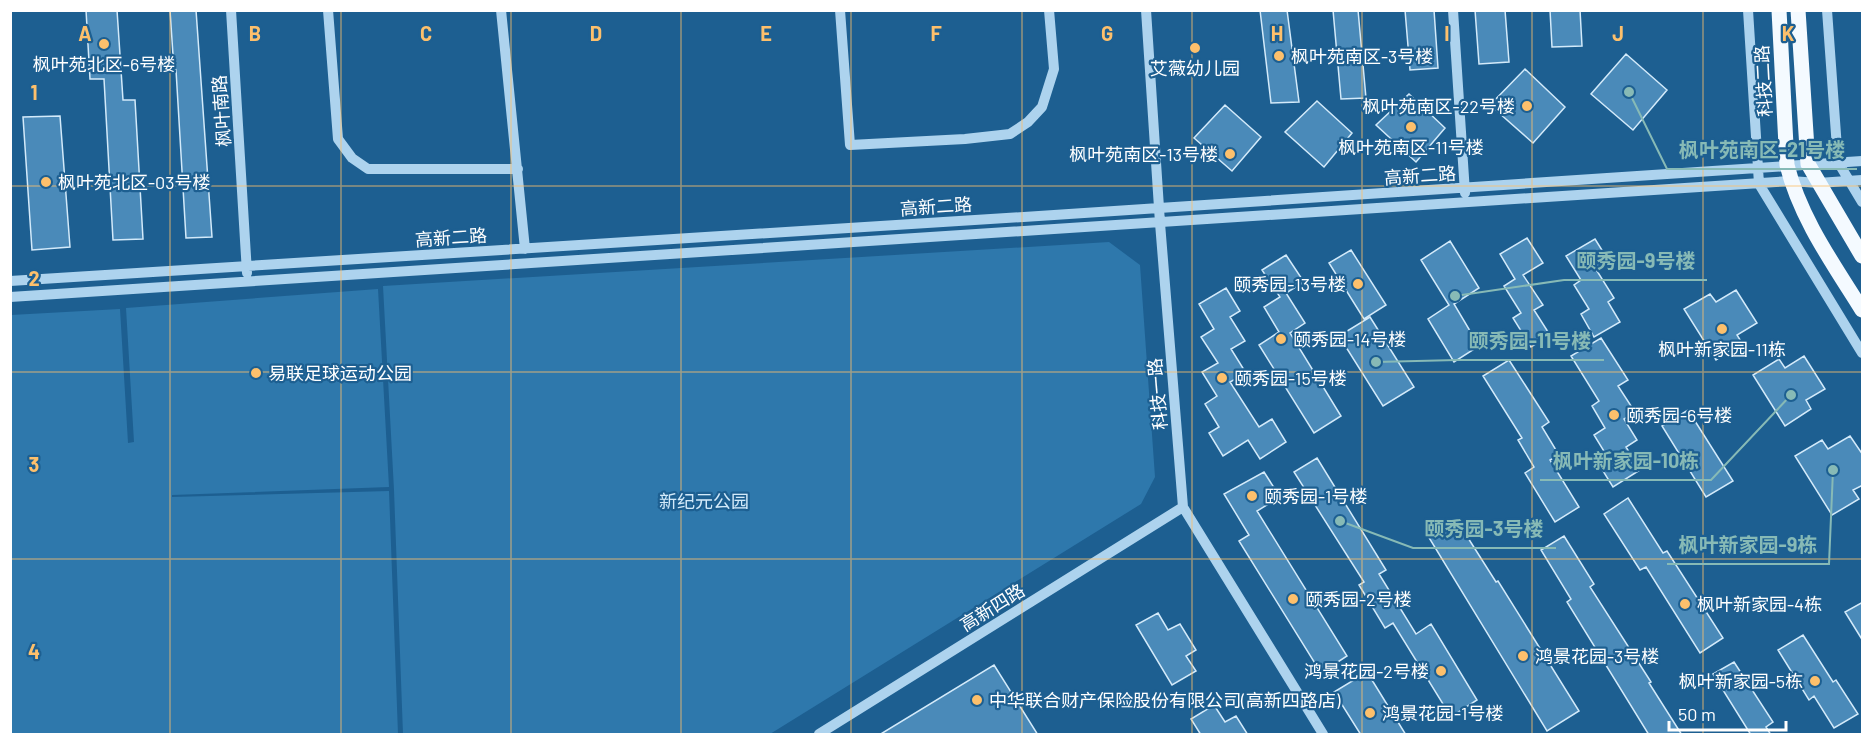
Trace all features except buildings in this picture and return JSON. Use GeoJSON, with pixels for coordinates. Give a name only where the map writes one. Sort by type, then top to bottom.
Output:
{"type":"FeatureCollection","features":[{"type":"Feature","properties":{"kind":"main road","name":"科技二路"},"geometry":{"type":"LineString","coordinates":[[1779,10],[1787,165],[1791,181],[1817,237],[1863,310]]}},
{"type":"Feature","properties":{"kind":"main road"},"geometry":{"type":"LineString","coordinates":[[1798,10],[1808,164],[1863,256]]}},
{"type":"Feature","properties":{"kind":"street","name":"枫叶南路"},"geometry":{"type":"LineString","coordinates":[[231,10],[248,282]]}},
{"type":"Feature","properties":{"kind":"street"},"geometry":{"type":"LineString","coordinates":[[328,10],[338,139],[352,158],[368,169],[518,169]]}},
{"type":"Feature","properties":{"kind":"street"},"geometry":{"type":"LineString","coordinates":[[501,10],[525,249]]}},
{"type":"Feature","properties":{"kind":"street"},"geometry":{"type":"LineString","coordinates":[[840,10],[850,146],[1010,134],[1028,122],[1042,107],[1054,69],[1049,10]]}},
{"type":"Feature","properties":{"kind":"street","name":"科技一路"},"geometry":{"type":"LineString","coordinates":[[1146,10],[1182,507],[1323,735]]}},
{"type":"Feature","properties":{"kind":"street"},"geometry":{"type":"LineString","coordinates":[[1453,10],[1466,203]]}},
{"type":"Feature","properties":{"kind":"street"},"geometry":{"type":"LineString","coordinates":[[1748,10],[1759,183],[1863,353]]}},
{"type":"Feature","properties":{"kind":"street"},"geometry":{"type":"LineString","coordinates":[[1827,10],[1838,162],[1863,202]]}},
{"type":"Feature","properties":{"kind":"street","name":"高新二路"},"geometry":{"type":"LineString","coordinates":[[10,281],[1863,161]]}},
{"type":"Feature","properties":{"kind":"street","name":"高新二路"},"geometry":{"type":"LineString","coordinates":[[10,297],[1759,183],[1863,180]]}},
{"type":"Feature","properties":{"kind":"street","name":"高新四路"},"geometry":{"type":"LineString","coordinates":[[819,735],[1182,507]]}},
{"type":"Feature","properties":{"kind":"green space","name":"新纪元公园"},"geometry":{"type":"Polygon","coordinates":[[[1109,242],[1140,265],[1155,477],[1141,504],[770,734],[403,734],[394,490],[383,286],[1109,242]]]}},
{"type":"Feature","properties":{"kind":"green space"},"geometry":{"type":"Polygon","coordinates":[[[378,289],[389,487],[172,495],[172,497],[389,491],[398,734],[11,734],[11,315],[120,309],[128,443],[134,442],[126,308],[378,289]]]}},
{"type":"Feature","properties":{"kind":"place","name":"枫叶苑北区-6号楼"},"geometry":{"type":"Point","coordinates":[104,44]}},
{"type":"Feature","properties":{"kind":"place","name":"艾薇幼儿园"},"geometry":{"type":"Point","coordinates":[1195,48]}},
{"type":"Feature","properties":{"kind":"place","name":"枫叶苑南区-3号楼"},"geometry":{"type":"Point","coordinates":[1279,56]}},
{"type":"Feature","properties":{"kind":"place","name":"枫叶苑南区-21号楼"},"geometry":{"type":"Point","coordinates":[1629,92]}},
{"type":"Feature","properties":{"kind":"place","name":"枫叶苑南区-22号楼"},"geometry":{"type":"Point","coordinates":[1527,106]}},
{"type":"Feature","properties":{"kind":"place","name":"枫叶苑南区-11号楼"},"geometry":{"type":"Point","coordinates":[1411,127]}},
{"type":"Feature","properties":{"kind":"place","name":"枫叶苑南区-13号楼"},"geometry":{"type":"Point","coordinates":[1230,154]}},
{"type":"Feature","properties":{"kind":"place","name":"枫叶苑北区-03号楼"},"geometry":{"type":"Point","coordinates":[46,182]}},
{"type":"Feature","properties":{"kind":"place","name":"颐秀园-13号楼"},"geometry":{"type":"Point","coordinates":[1358,284]}},
{"type":"Feature","properties":{"kind":"place","name":"颐秀园-9号楼"},"geometry":{"type":"Point","coordinates":[1455,296]}},
{"type":"Feature","properties":{"kind":"place","name":"枫叶新家园-11栋"},"geometry":{"type":"Point","coordinates":[1722,329]}},
{"type":"Feature","properties":{"kind":"place","name":"颐秀园-14号楼"},"geometry":{"type":"Point","coordinates":[1281,339]}},
{"type":"Feature","properties":{"kind":"place","name":"颐秀园-11号楼"},"geometry":{"type":"Point","coordinates":[1376,362]}},
{"type":"Feature","properties":{"kind":"place","name":"易联足球运动公园"},"geometry":{"type":"Point","coordinates":[256,373]}},
{"type":"Feature","properties":{"kind":"place","name":"颐秀园-15号楼"},"geometry":{"type":"Point","coordinates":[1222,378]}},
{"type":"Feature","properties":{"kind":"place","name":"枫叶新家园-10栋"},"geometry":{"type":"Point","coordinates":[1791,395]}},
{"type":"Feature","properties":{"kind":"place","name":"颐秀园-6号楼"},"geometry":{"type":"Point","coordinates":[1614,415]}},
{"type":"Feature","properties":{"kind":"place","name":"枫叶新家园-9栋"},"geometry":{"type":"Point","coordinates":[1833,470]}},
{"type":"Feature","properties":{"kind":"place","name":"颐秀园-1号楼"},"geometry":{"type":"Point","coordinates":[1252,496]}},
{"type":"Feature","properties":{"kind":"place","name":"颐秀园-3号楼"},"geometry":{"type":"Point","coordinates":[1340,521]}},
{"type":"Feature","properties":{"kind":"place","name":"颐秀园-2号楼"},"geometry":{"type":"Point","coordinates":[1293,599]}},
{"type":"Feature","properties":{"kind":"place","name":"枫叶新家园-4栋"},"geometry":{"type":"Point","coordinates":[1685,604]}},
{"type":"Feature","properties":{"kind":"place","name":"鸿景花园-3号楼"},"geometry":{"type":"Point","coordinates":[1523,656]}},
{"type":"Feature","properties":{"kind":"place","name":"鸿景花园-2号楼"},"geometry":{"type":"Point","coordinates":[1441,671]}},
{"type":"Feature","properties":{"kind":"place","name":"枫叶新家园-5栋"},"geometry":{"type":"Point","coordinates":[1815,681]}},
{"type":"Feature","properties":{"kind":"place","name":"中华联合财产保险股份有限公司(高新四路店)"},"geometry":{"type":"Point","coordinates":[977,700]}},
{"type":"Feature","properties":{"kind":"place","name":"鸿景花园-1号楼"},"geometry":{"type":"Point","coordinates":[1370,713]}}]}
